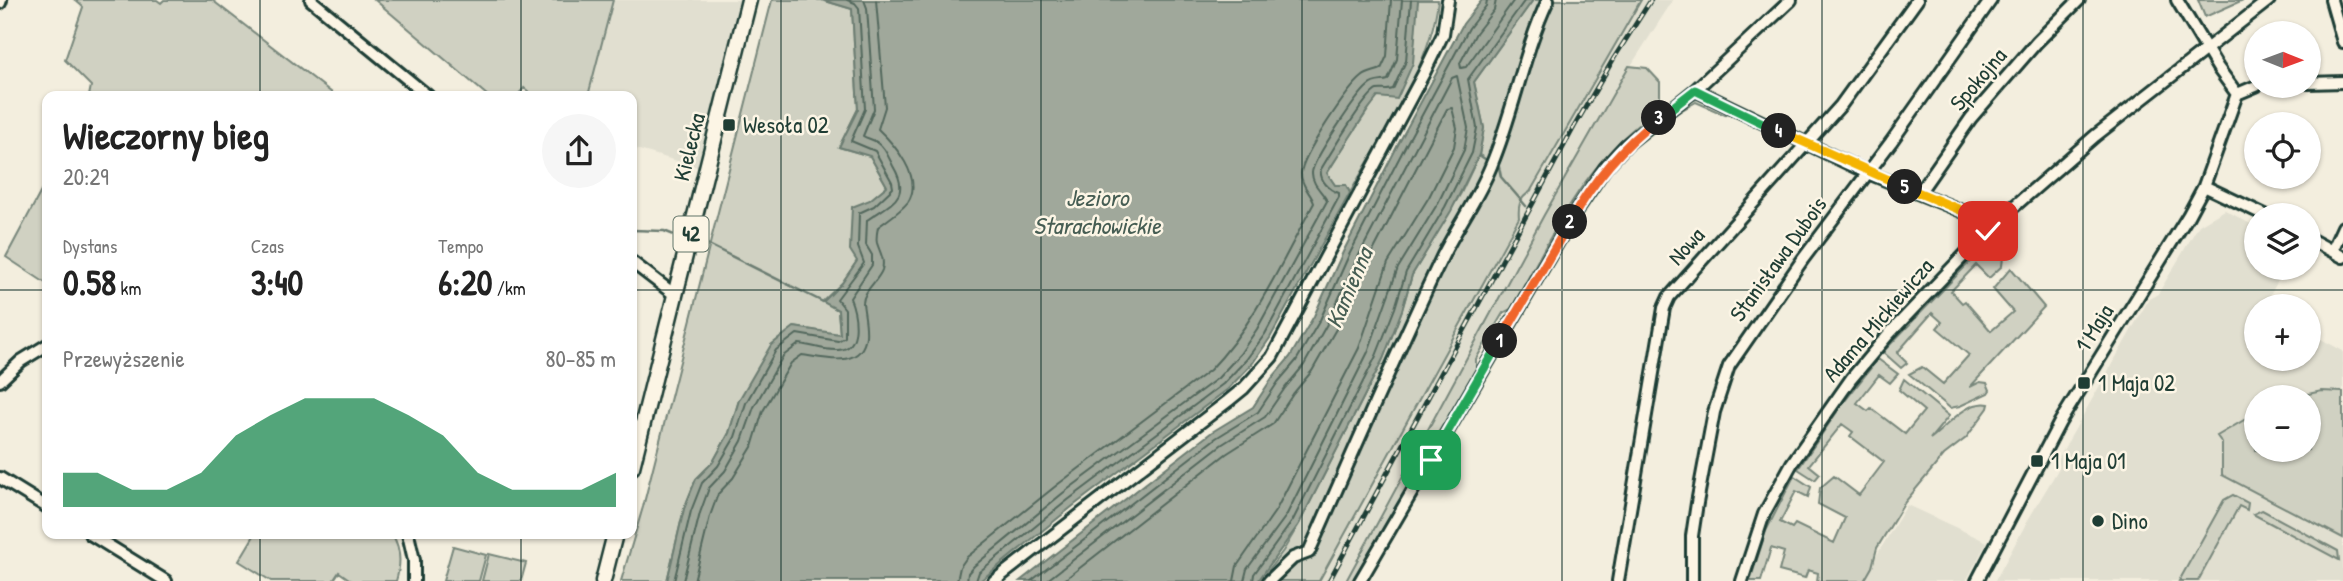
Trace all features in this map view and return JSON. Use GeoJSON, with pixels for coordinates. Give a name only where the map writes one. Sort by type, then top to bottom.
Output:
{"type":"FeatureCollection","features":[{"type":"Feature","properties":{"kind":"main road","name":"Kielecka"},"geometry":{"type":"LineString","coordinates":[[637,447],[749,0]]}},
{"type":"Feature","properties":{"kind":"street"},"geometry":{"type":"LineString","coordinates":[[311,0],[422,91]]}},
{"type":"Feature","properties":{"kind":"street"},"geometry":{"type":"LineString","coordinates":[[994,581],[1228,401],[1244,388],[1272,357],[1424,73],[1443,34],[1448,0]]}},
{"type":"Feature","properties":{"kind":"street"},"geometry":{"type":"LineString","coordinates":[[1269,581],[1293,558],[1308,552],[1444,253],[1478,196],[1491,168],[1526,56],[1548,0]]}},
{"type":"Feature","properties":{"kind":"street"},"geometry":{"type":"LineString","coordinates":[[1360,581],[1588,190],[1626,145],[1695,90],[1790,0]]}},
{"type":"Feature","properties":{"kind":"street","name":"Nowa"},"geometry":{"type":"LineString","coordinates":[[1618,581],[1666,302],[1840,105],[1917,0]]}},
{"type":"Feature","properties":{"kind":"street","name":"Stanisława Dubois"},"geometry":{"type":"LineString","coordinates":[[1692,581],[1692,536],[1696,503],[1714,412],[1726,372],[1991,0]]}},
{"type":"Feature","properties":{"kind":"street","name":"Spokojna"},"geometry":{"type":"LineString","coordinates":[[1919,193],[1971,118],[2037,42],[2080,0]]}},
{"type":"Feature","properties":{"kind":"street"},"geometry":{"type":"LineString","coordinates":[[2178,0],[2237,94],[2244,91]]}},
{"type":"Feature","properties":{"kind":"street","name":"Adama Mickiewicza"},"geometry":{"type":"LineString","coordinates":[[1742,581],[1764,514],[1792,463],[1821,420],[1887,336],[1994,224],[2095,136],[2269,0]]}},
{"type":"Feature","properties":{"kind":"street"},"geometry":{"type":"LineString","coordinates":[[2332,0],[2343,42]]}},
{"type":"Feature","properties":{"kind":"street"},"geometry":{"type":"LineString","coordinates":[[2321,83],[2343,82]]}},
{"type":"Feature","properties":{"kind":"street"},"geometry":{"type":"LineString","coordinates":[[1695,90],[1866,172],[1994,224]]}},
{"type":"Feature","properties":{"kind":"street","name":"1 Maja"},"geometry":{"type":"LineString","coordinates":[[1977,581],[2060,422],[2188,216],[2204,186],[2237,94]]}},
{"type":"Feature","properties":{"kind":"street"},"geometry":{"type":"LineString","coordinates":[[2204,186],[2244,205]]}},
{"type":"Feature","properties":{"kind":"street"},"geometry":{"type":"LineString","coordinates":[[2332,251],[2343,227]]}},
{"type":"Feature","properties":{"kind":"street"},"geometry":{"type":"LineString","coordinates":[[2321,245],[2343,257]]}},
{"type":"Feature","properties":{"kind":"street"},"geometry":{"type":"LineString","coordinates":[[637,266],[675,295]]}},
{"type":"Feature","properties":{"kind":"street"},"geometry":{"type":"LineString","coordinates":[[0,382],[23,359],[42,348]]}},
{"type":"Feature","properties":{"kind":"street"},"geometry":{"type":"LineString","coordinates":[[0,478],[42,504]]}},
{"type":"Feature","properties":{"kind":"street"},"geometry":{"type":"LineString","coordinates":[[98,539],[166,581]]}},
{"type":"Feature","properties":{"kind":"street"},"geometry":{"type":"LineString","coordinates":[[409,539],[414,560],[414,581]]}},
{"type":"Feature","properties":{"kind":"shaded area"},"geometry":{"type":"Polygon","coordinates":[[[75,0],[157,0],[161,3],[164,0],[212,0],[330,91],[90,91],[91,86],[65,60],[83,7],[75,0]]]}},
{"type":"Feature","properties":{"kind":"shaded area"},"geometry":{"type":"Polygon","coordinates":[[[375,0],[613,0],[589,91],[528,91],[524,88],[521,91],[482,91],[375,0]]]}},
{"type":"Feature","properties":{"kind":"shaded area"},"geometry":{"type":"Polygon","coordinates":[[[613,0],[740,0],[698,167],[637,149],[637,91],[589,91],[613,0]]]}},
{"type":"Feature","properties":{"kind":"shaded area"},"geometry":{"type":"Polygon","coordinates":[[[772,0],[822,0],[852,9],[858,109],[839,147],[870,156],[887,186],[870,200],[857,261],[842,283],[823,301],[838,310],[840,335],[795,327],[739,400],[729,433],[713,462],[696,479],[684,509],[667,581],[621,581],[633,539],[637,539],[637,527],[772,0]]]}},
{"type":"Feature","properties":{"kind":"shaded area"},"geometry":{"type":"Polygon","coordinates":[[[1418,0],[1438,0],[1426,50],[1403,100],[1350,193],[1346,185],[1335,185],[1327,174],[1393,69],[1413,24],[1418,0]]]}},
{"type":"Feature","properties":{"kind":"shaded area"},"geometry":{"type":"Polygon","coordinates":[[[1533,0],[1641,0],[1530,192],[1521,200],[1519,218],[1319,581],[1260,581],[1299,524],[1383,359],[1412,275],[1461,193],[1479,155],[1484,128],[1474,82],[1533,0]]]}},
{"type":"Feature","properties":{"kind":"shaded area"},"geometry":{"type":"Polygon","coordinates":[[[1641,0],[1673,0],[1605,106],[1346,581],[1319,581],[1519,218],[1518,207],[1524,196],[1531,192],[1641,0]]]}},
{"type":"Feature","properties":{"kind":"shaded area"},"geometry":{"type":"Polygon","coordinates":[[[2198,0],[2243,0],[2205,17],[2198,0]]]}},
{"type":"Feature","properties":{"kind":"shaded area"},"geometry":{"type":"Polygon","coordinates":[[[1629,66],[1647,68],[1660,82],[1660,109],[1634,128],[1612,150],[1574,199],[1511,309],[1503,313],[1476,359],[1476,371],[1352,581],[1346,581],[1544,215],[1629,66]]]}},
{"type":"Feature","properties":{"kind":"shaded area"},"geometry":{"type":"Polygon","coordinates":[[[1700,98],[1728,109],[1725,115],[1696,102],[1675,114],[1675,111],[1690,101],[1700,98]]]}},
{"type":"Feature","properties":{"kind":"shaded area"},"geometry":{"type":"Polygon","coordinates":[[[42,190],[42,281],[6,257],[42,190]]]}},
{"type":"Feature","properties":{"kind":"shaded area"},"geometry":{"type":"Polygon","coordinates":[[[2225,210],[2244,220],[2244,280],[2278,280],[2271,294],[2244,294],[2244,371],[2321,371],[2321,339],[2343,351],[2343,581],[1995,581],[2059,468],[2057,461],[2149,299],[2158,294],[2199,225],[2225,210]]]}},
{"type":"Feature","properties":{"kind":"shaded area"},"geometry":{"type":"Polygon","coordinates":[[[1990,241],[2003,258],[2002,266],[1989,278],[1976,265],[1951,291],[1962,303],[1965,301],[1991,331],[2013,312],[1993,289],[2011,268],[2044,307],[1970,387],[1980,382],[1987,383],[1990,390],[1988,393],[1950,408],[1909,374],[1922,367],[1943,384],[1969,355],[1937,328],[1942,322],[1932,313],[1897,353],[1907,363],[1901,368],[1883,352],[1990,241]]]}},
{"type":"Feature","properties":{"kind":"shaded area"},"geometry":{"type":"Polygon","coordinates":[[[1878,359],[1898,374],[1890,383],[1879,375],[1857,403],[1868,411],[1871,408],[1905,434],[1924,411],[1899,390],[1904,379],[1949,416],[1930,439],[1964,410],[1980,404],[1989,404],[1988,408],[1966,438],[1944,455],[1905,502],[1877,548],[1872,567],[1864,581],[1817,581],[1818,573],[1808,570],[1805,578],[1779,571],[1784,552],[1771,548],[1761,581],[1750,581],[1766,531],[1794,476],[1811,487],[1808,497],[1796,491],[1780,522],[1792,528],[1795,524],[1834,543],[1845,518],[1818,504],[1820,488],[1834,476],[1859,495],[1884,462],[1850,436],[1853,432],[1842,424],[1809,465],[1820,474],[1815,480],[1798,469],[1841,406],[1878,359]]]}},
{"type":"Feature","properties":{"kind":"shaded area"},"geometry":{"type":"Polygon","coordinates":[[[2321,391],[2343,392],[2343,538],[2222,475],[2222,443],[2217,436],[2244,420],[2244,462],[2321,462],[2321,391]]]}},
{"type":"Feature","properties":{"kind":"shaded area"},"geometry":{"type":"Polygon","coordinates":[[[2233,495],[2248,503],[2247,510],[2239,506],[2198,581],[2179,581],[2224,500],[2233,495]]]}},
{"type":"Feature","properties":{"kind":"shaded area"},"geometry":{"type":"Polygon","coordinates":[[[1907,505],[1987,542],[1966,581],[1861,581],[1907,505]]]}},
{"type":"Feature","properties":{"kind":"shaded area"},"geometry":{"type":"Polygon","coordinates":[[[2262,510],[2338,551],[2339,560],[2253,514],[2262,510]]]}},
{"type":"Feature","properties":{"kind":"shaded area"},"geometry":{"type":"Polygon","coordinates":[[[252,539],[394,539],[399,569],[396,581],[352,581],[339,572],[333,581],[271,581],[239,561],[252,539]]]}},
{"type":"Feature","properties":{"kind":"shaded area"},"geometry":{"type":"Polygon","coordinates":[[[453,546],[486,555],[479,581],[443,581],[453,546]]]}},
{"type":"Feature","properties":{"kind":"shaded area"},"geometry":{"type":"Polygon","coordinates":[[[489,554],[526,563],[521,581],[482,581],[489,554]]]}},
{"type":"Feature","properties":{"kind":"water","name":"Jezioro Starachowickie"},"geometry":{"type":"Polygon","coordinates":[[[822,0],[1418,0],[1413,63],[1397,99],[1378,97],[1327,173],[1335,185],[1346,185],[1350,193],[1270,338],[1252,364],[1228,389],[1073,506],[980,581],[667,581],[684,509],[696,479],[713,462],[729,433],[739,400],[771,345],[794,327],[840,334],[838,310],[823,302],[842,283],[857,261],[850,250],[852,207],[870,200],[887,186],[870,156],[839,147],[858,109],[852,9],[822,0]]]}},
{"type":"Feature","properties":{"kind":"water","name":"Kamienna"},"geometry":{"type":"Polygon","coordinates":[[[1482,0],[1533,0],[1474,82],[1484,128],[1479,155],[1451,211],[1412,275],[1383,359],[1299,524],[1258,581],[1020,581],[1212,432],[1253,407],[1290,357],[1314,316],[1343,252],[1402,137],[1463,24],[1482,0]]]}},
{"type":"Feature","properties":{"kind":"waterway"},"geometry":{"type":"LineString","coordinates":[[1479,155],[1488,161]]}},
{"type":"Feature","properties":{"kind":"waterway"},"geometry":{"type":"LineString","coordinates":[[1496,165],[1501,177],[1526,206]]}},
{"type":"Feature","properties":{"kind":"waterway"},"geometry":{"type":"LineString","coordinates":[[637,230],[664,231],[679,237]]}},
{"type":"Feature","properties":{"kind":"waterway"},"geometry":{"type":"LineString","coordinates":[[699,240],[823,302]]}},
{"type":"Feature","properties":{"kind":"railway"},"geometry":{"type":"LineString","coordinates":[[1329,581],[1574,127],[1651,0]]}},
{"type":"Feature","properties":{"kind":"place","name":"Wesoła 02"},"geometry":{"type":"Point","coordinates":[729,125]}},
{"type":"Feature","properties":{"kind":"place","name":"1 Maja 02"},"geometry":{"type":"Point","coordinates":[2084,383]}},
{"type":"Feature","properties":{"kind":"place","name":"1 Maja 01"},"geometry":{"type":"Point","coordinates":[2037,461]}},
{"type":"Feature","properties":{"kind":"place","name":"Dino"},"geometry":{"type":"Point","coordinates":[2098,521]}},
{"type":"Feature","properties":{"kind":"route"},"geometry":{"type":"LineString","coordinates":[[1431,460],[1588,190],[1626,145],[1695,90],[1866,172],[1983,218],[1994,224],[1988,231]]}}]}
